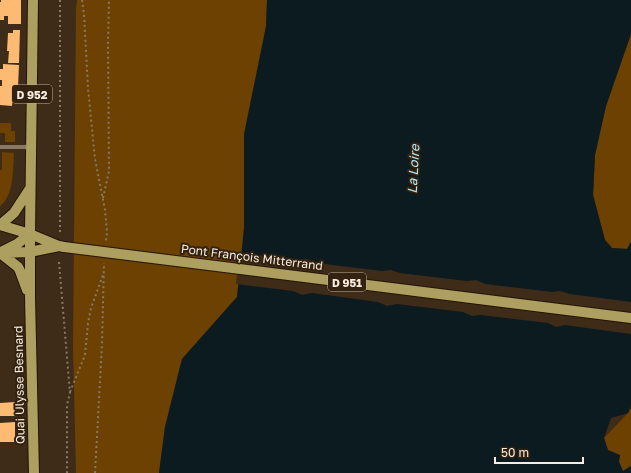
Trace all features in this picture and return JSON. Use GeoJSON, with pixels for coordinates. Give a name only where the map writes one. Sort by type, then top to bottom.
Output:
{"type":"FeatureCollection","features":[{"type":"Feature","properties":{"kind":"main road","name":"D 952"},"geometry":{"type":"LineString","coordinates":[[30,297],[33,0]]}},
{"type":"Feature","properties":{"kind":"main road"},"geometry":{"type":"LineString","coordinates":[[0,225],[14,213],[30,189]]}},
{"type":"Feature","properties":{"kind":"main road"},"geometry":{"type":"LineString","coordinates":[[0,225],[30,234]]}},
{"type":"Feature","properties":{"kind":"main road"},"geometry":{"type":"LineString","coordinates":[[0,253],[17,244],[30,234]]}},
{"type":"Feature","properties":{"kind":"main road","name":"D 951"},"geometry":{"type":"LineString","coordinates":[[30,234],[62,247]]}},
{"type":"Feature","properties":{"kind":"main road","name":"D 951"},"geometry":{"type":"LineString","coordinates":[[30,252],[62,247]]}},
{"type":"Feature","properties":{"kind":"main road","name":"Pont François Mitterrand"},"geometry":{"type":"LineString","coordinates":[[62,247],[631,318]]}},
{"type":"Feature","properties":{"kind":"main road"},"geometry":{"type":"LineString","coordinates":[[0,253],[30,252]]}},
{"type":"Feature","properties":{"kind":"main road"},"geometry":{"type":"LineString","coordinates":[[0,253],[18,267],[30,297]]}},
{"type":"Feature","properties":{"kind":"main road","name":"Quai Ulysse Besnard"},"geometry":{"type":"LineString","coordinates":[[30,297],[34,473]]}},
{"type":"Feature","properties":{"kind":"lane"},"geometry":{"type":"LineString","coordinates":[[0,147],[31,147]]}},
{"type":"Feature","properties":{"kind":"path"},"geometry":{"type":"LineString","coordinates":[[60,0],[60,233]]}},
{"type":"Feature","properties":{"kind":"path"},"geometry":{"type":"LineString","coordinates":[[82,0],[95,159],[105,210],[105,246]]}},
{"type":"Feature","properties":{"kind":"path"},"geometry":{"type":"LineString","coordinates":[[103,199],[109,171],[109,0]]}},
{"type":"Feature","properties":{"kind":"path"},"geometry":{"type":"LineString","coordinates":[[95,473],[102,344],[104,260]]}},
{"type":"Feature","properties":{"kind":"path"},"geometry":{"type":"LineString","coordinates":[[60,262],[70,393]]}},
{"type":"Feature","properties":{"kind":"path"},"geometry":{"type":"LineString","coordinates":[[67,473],[67,405],[70,393],[85,355],[90,308],[103,274]]}},
{"type":"Feature","properties":{"kind":"shaded area"},"geometry":{"type":"Polygon","coordinates":[[[77,0],[267,0],[266,26],[237,297],[182,359],[165,427],[159,473],[76,473],[73,347],[77,0]]]}},
{"type":"Feature","properties":{"kind":"shaded area"},"geometry":{"type":"Polygon","coordinates":[[[631,34],[631,242],[627,249],[612,248],[605,240],[593,195],[595,155],[606,106],[631,34]]]}},
{"type":"Feature","properties":{"kind":"shaded area"},"geometry":{"type":"Polygon","coordinates":[[[0,123],[11,123],[11,131],[15,131],[15,142],[5,142],[5,133],[0,133],[0,123]]]}},
{"type":"Feature","properties":{"kind":"shaded area"},"geometry":{"type":"Polygon","coordinates":[[[2,152],[14,153],[12,182],[5,202],[0,206],[0,170],[2,170],[2,152]]]}},
{"type":"Feature","properties":{"kind":"shaded area"},"geometry":{"type":"Polygon","coordinates":[[[631,407],[631,466],[623,471],[619,462],[608,450],[604,438],[628,413],[631,407]]]}},
{"type":"Feature","properties":{"kind":"water","name":"La Loire"},"geometry":{"type":"Polygon","coordinates":[[[267,0],[631,0],[631,34],[606,106],[595,155],[593,195],[605,240],[612,248],[627,249],[631,242],[631,407],[628,413],[611,418],[604,438],[608,450],[620,455],[619,462],[623,471],[631,466],[631,473],[159,473],[165,427],[182,359],[237,297],[244,228],[244,134],[266,26],[267,0]]]}},
{"type":"Feature","properties":{"kind":"pier"},"geometry":{"type":"Polygon","coordinates":[[[239,253],[298,260],[307,259],[316,263],[382,271],[391,270],[400,273],[467,281],[476,280],[485,284],[552,292],[560,291],[570,294],[631,302],[631,334],[565,325],[556,327],[548,323],[481,315],[472,316],[463,312],[397,304],[387,306],[378,302],[312,293],[302,295],[293,291],[236,284],[239,253]]]}},
{"type":"Feature","properties":{"kind":"building"},"geometry":{"type":"Polygon","coordinates":[[[1,0],[21,0],[21,24],[8,24],[8,16],[4,16],[4,20],[0,20],[1,0]]]}},
{"type":"Feature","properties":{"kind":"building"},"geometry":{"type":"Polygon","coordinates":[[[13,30],[20,30],[19,63],[8,63],[8,33],[13,33],[13,30]]]}},
{"type":"Feature","properties":{"kind":"building"},"geometry":{"type":"Polygon","coordinates":[[[3,64],[19,65],[18,87],[14,87],[12,106],[0,105],[0,86],[2,86],[2,80],[0,80],[0,69],[3,69],[3,64]]]}},
{"type":"Feature","properties":{"kind":"building"},"geometry":{"type":"Polygon","coordinates":[[[15,402],[15,416],[0,416],[0,403],[15,402]]]}},
{"type":"Feature","properties":{"kind":"building"},"geometry":{"type":"Polygon","coordinates":[[[15,422],[15,442],[0,442],[0,423],[15,422]]]}}]}
